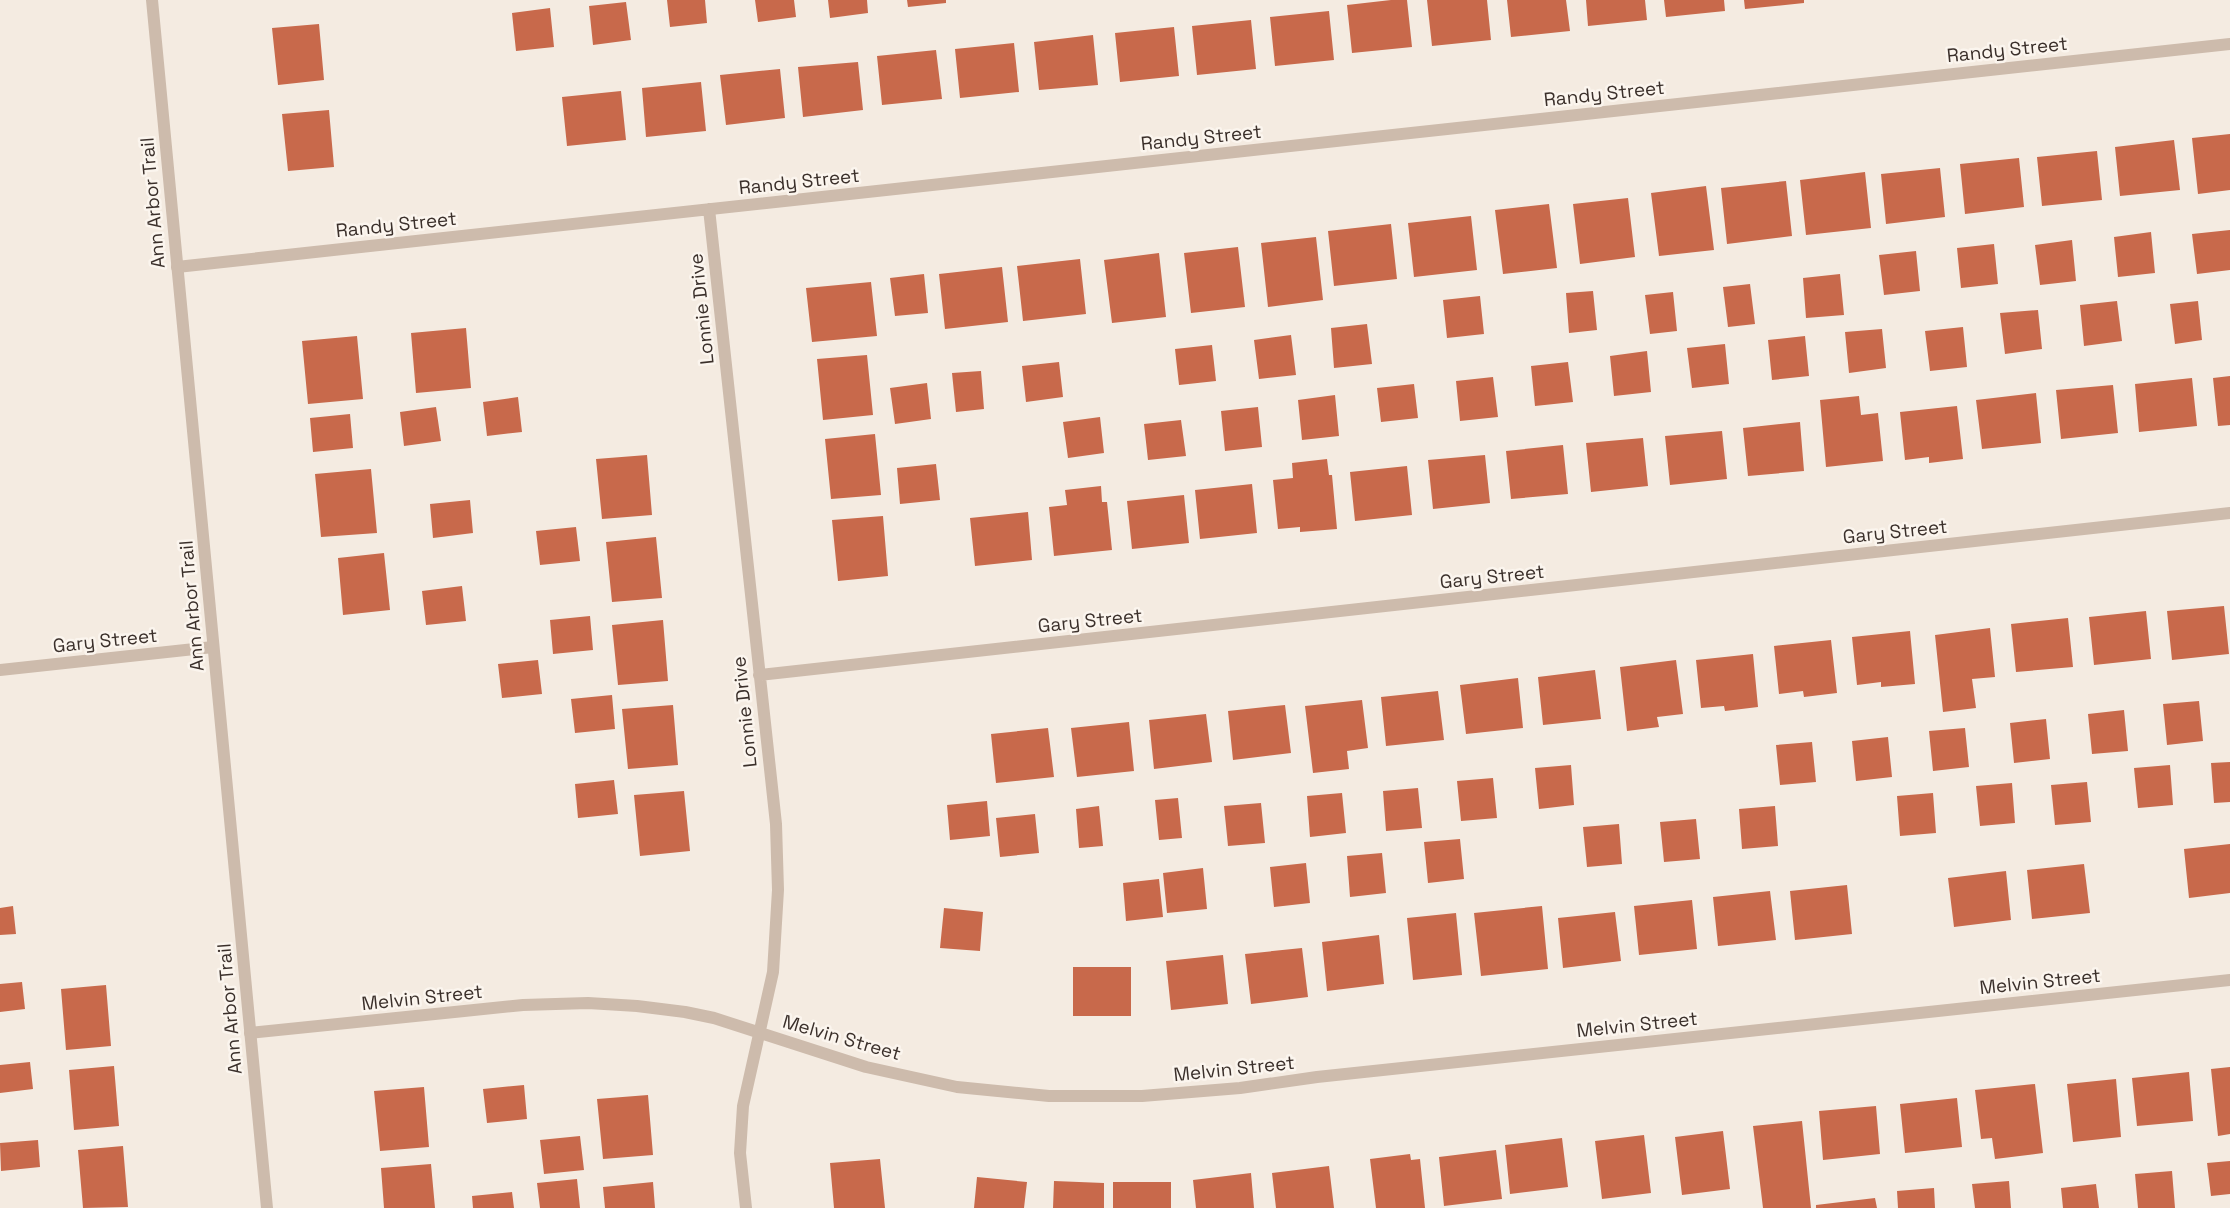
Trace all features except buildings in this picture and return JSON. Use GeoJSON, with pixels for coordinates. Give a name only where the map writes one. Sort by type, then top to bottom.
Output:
{"type":"FeatureCollection","features":[{"type":"Feature","properties":{"kind":"street","name":"Ann Arbor Trail"},"geometry":{"type":"LineString","coordinates":[[152,0],[267,1208]]}},
{"type":"Feature","properties":{"kind":"street","name":"Randy Street"},"geometry":{"type":"LineString","coordinates":[[177,267],[2230,44]]}},
{"type":"Feature","properties":{"kind":"street","name":"Lonnie Drive"},"geometry":{"type":"LineString","coordinates":[[709,209],[776,824],[778,890],[773,972],[743,1106],[740,1153],[746,1208]]}},
{"type":"Feature","properties":{"kind":"street","name":"Gary Street"},"geometry":{"type":"LineString","coordinates":[[759,675],[2230,513]]}},
{"type":"Feature","properties":{"kind":"street","name":"Gary Street"},"geometry":{"type":"LineString","coordinates":[[0,670],[213,647]]}},
{"type":"Feature","properties":{"kind":"street","name":"Melvin Street"},"geometry":{"type":"LineString","coordinates":[[250,1033],[522,1005],[588,1003],[637,1006],[714,1018],[866,1067],[957,1087],[1049,1096],[1142,1096],[1240,1088],[1317,1077],[2230,980]]}}]}
